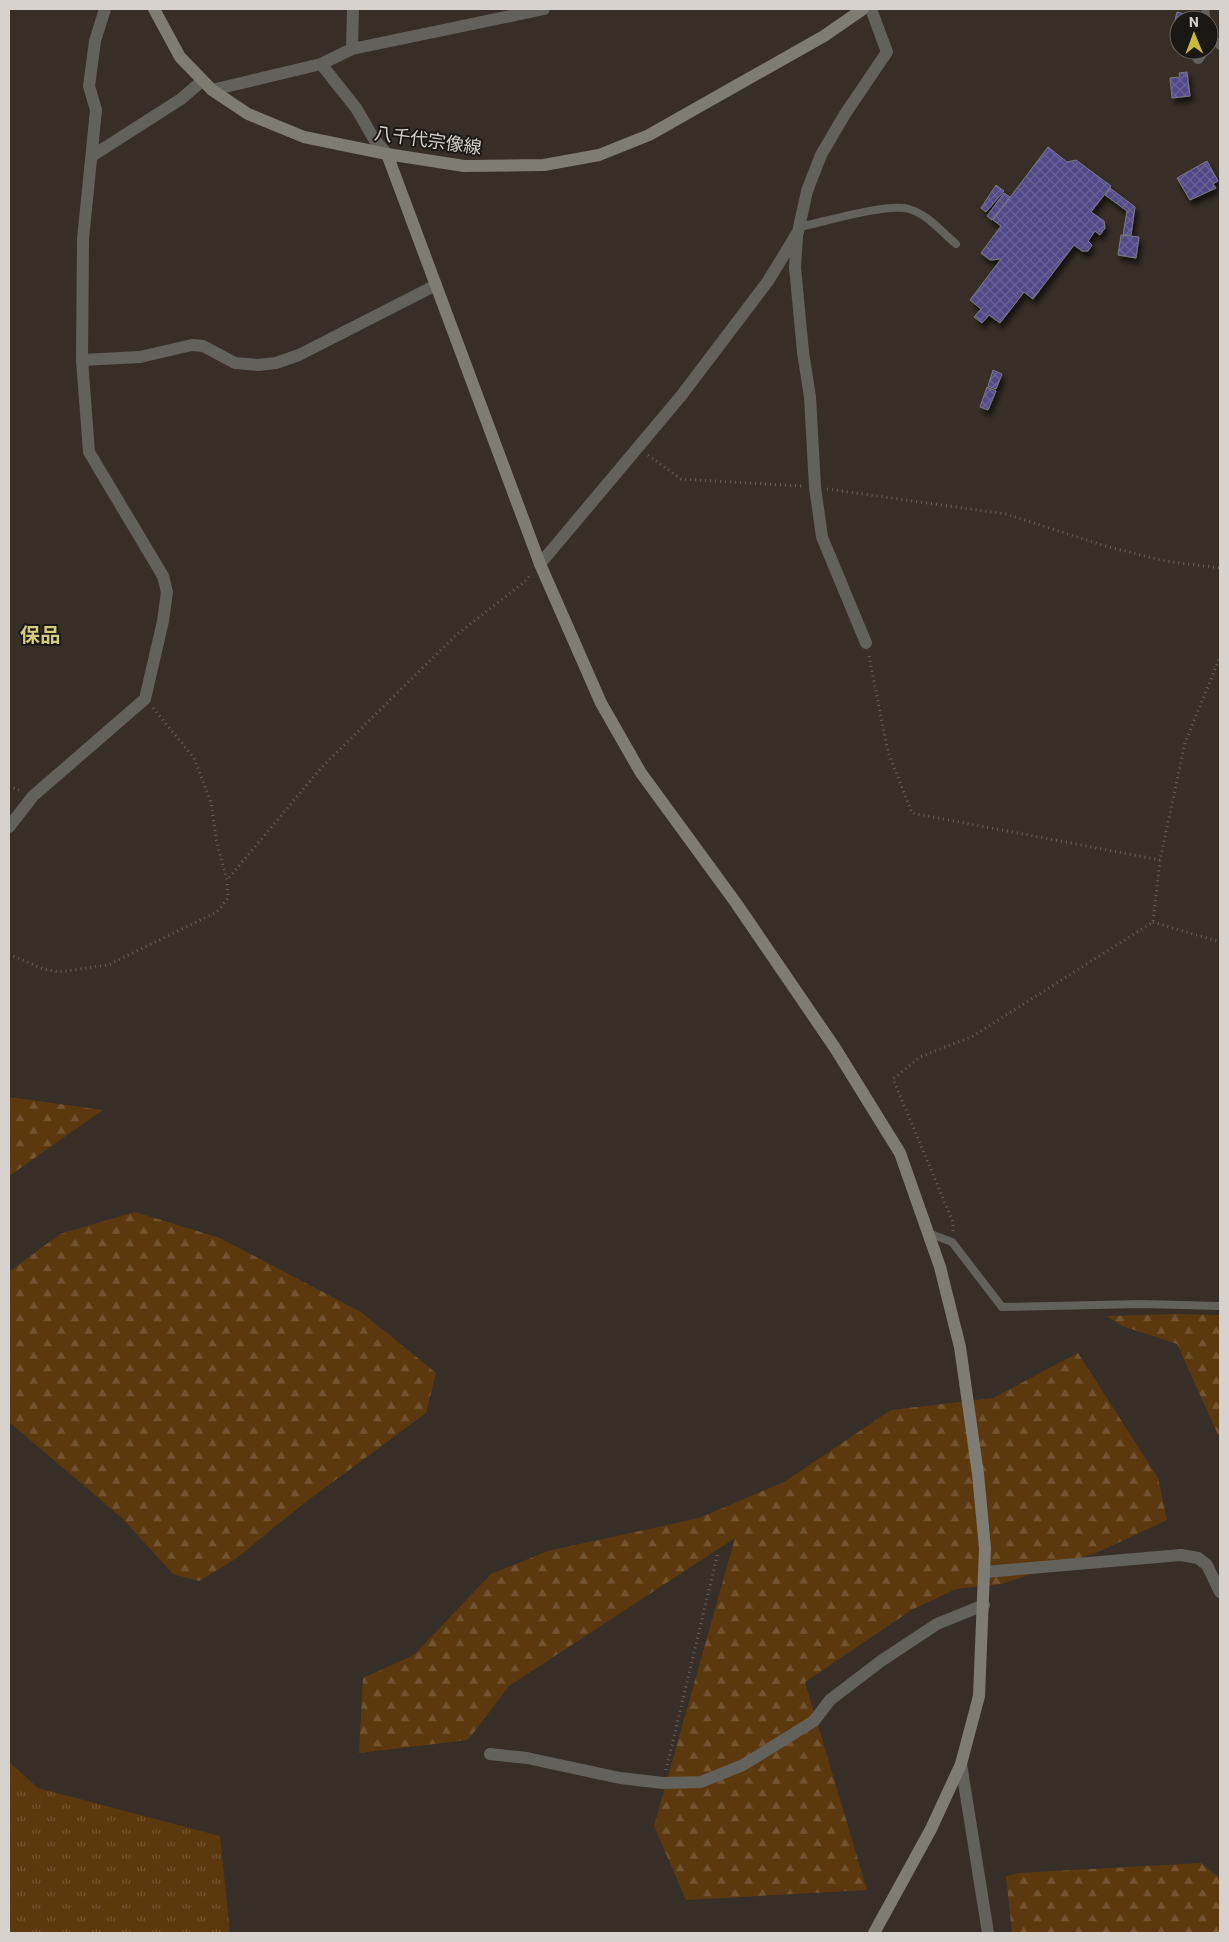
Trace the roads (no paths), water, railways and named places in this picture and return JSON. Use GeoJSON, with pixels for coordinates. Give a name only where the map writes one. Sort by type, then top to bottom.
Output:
{"type":"FeatureCollection","features":[{"type":"Feature","properties":{"kind":"street"},"geometry":{"type":"LineString","coordinates":[[9,827],[33,796],[145,699],[163,621],[167,592],[163,576],[89,452],[82,360],[83,239],[96,110],[89,86],[95,41],[105,9]]}},
{"type":"Feature","properties":{"kind":"street","name":"八千代宗像線"},"geometry":{"type":"LineString","coordinates":[[154,9],[180,57],[212,90],[248,114],[304,138],[464,166],[544,165],[599,155],[649,135],[824,36],[863,9]]}},
{"type":"Feature","properties":{"kind":"street"},"geometry":{"type":"LineString","coordinates":[[352,50],[353,9]]}},
{"type":"Feature","properties":{"kind":"street"},"geometry":{"type":"LineString","coordinates":[[212,90],[321,64],[352,50],[544,9]]}},
{"type":"Feature","properties":{"kind":"street"},"geometry":{"type":"LineString","coordinates":[[866,644],[822,537],[815,487],[810,397],[803,352],[795,267],[798,230],[807,191],[821,155],[845,114],[887,52],[871,9]]}},
{"type":"Feature","properties":{"kind":"street"},"geometry":{"type":"LineString","coordinates":[[321,64],[356,108],[374,139],[387,154],[540,564],[601,703],[641,773],[736,903],[840,1056],[900,1154],[940,1267],[960,1347],[978,1474],[985,1548],[979,1696],[961,1764],[930,1829],[874,1933]]}},
{"type":"Feature","properties":{"kind":"street"},"geometry":{"type":"LineString","coordinates":[[92,156],[181,98],[202,81]]}},
{"type":"Feature","properties":{"kind":"street"},"geometry":{"type":"LineString","coordinates":[[540,564],[681,396],[768,281],[798,230]]}},
{"type":"Feature","properties":{"kind":"street"},"geometry":{"type":"LineString","coordinates":[[82,360],[140,357],[192,345],[203,346],[235,363],[258,365],[276,363],[298,355],[436,285]]}},
{"type":"Feature","properties":{"kind":"street"},"geometry":{"type":"LineString","coordinates":[[985,1572],[1181,1555],[1198,1558],[1206,1564],[1220,1592]]}},
{"type":"Feature","properties":{"kind":"street"},"geometry":{"type":"LineString","coordinates":[[490,1754],[527,1758],[620,1778],[663,1783],[701,1782],[743,1765],[814,1721],[830,1700],[881,1661],[937,1624],[984,1605]]}},
{"type":"Feature","properties":{"kind":"street"},"geometry":{"type":"LineString","coordinates":[[961,1764],[988,1933]]}},
{"type":"Feature","properties":{"kind":"lane"},"geometry":{"type":"LineString","coordinates":[[798,230],[886,208],[909,209],[926,218],[956,244]]}},
{"type":"Feature","properties":{"kind":"lane"},"geometry":{"type":"LineString","coordinates":[[928,1233],[952,1242],[1002,1307],[1142,1304],[1220,1306]]}},
{"type":"Feature","properties":{"kind":"district","name":"保品"},"geometry":{"type":"Point","coordinates":[40,635]}}]}
